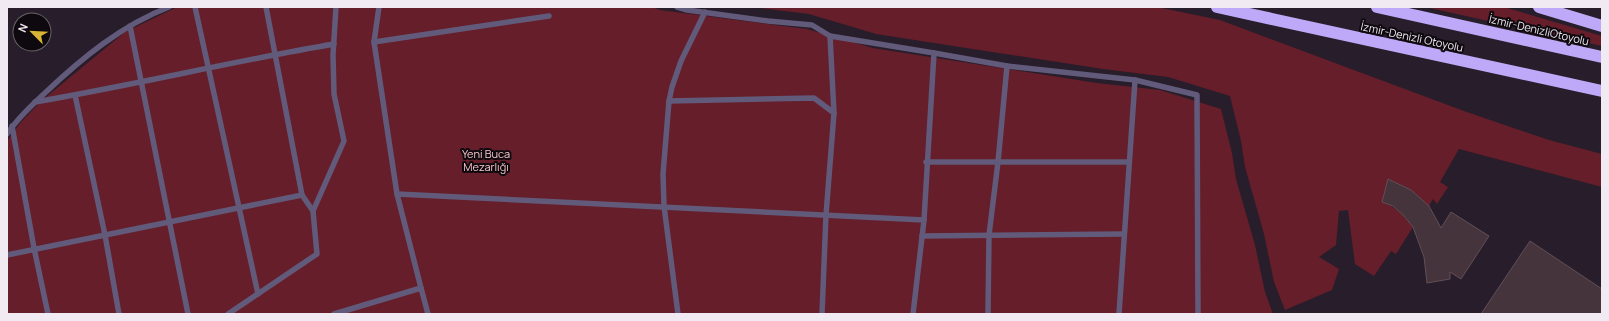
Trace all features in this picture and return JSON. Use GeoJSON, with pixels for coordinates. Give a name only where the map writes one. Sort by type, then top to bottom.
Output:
{"type":"FeatureCollection","features":[{"type":"Feature","properties":{"kind":"highway","name":"İzmir-Denizli Otoyolu"},"geometry":{"type":"LineString","coordinates":[[1217,7],[1602,91]]}},
{"type":"Feature","properties":{"kind":"highway","name":"İzmir-DenizliOtoyolu"},"geometry":{"type":"LineString","coordinates":[[1377,7],[1602,58]]}},
{"type":"Feature","properties":{"kind":"highway"},"geometry":{"type":"LineString","coordinates":[[1539,7],[1602,26]]}},
{"type":"Feature","properties":{"kind":"lane"},"geometry":{"type":"LineString","coordinates":[[7,134],[12,126],[36,102],[85,58],[130,26],[168,7]]}},
{"type":"Feature","properties":{"kind":"lane"},"geometry":{"type":"LineString","coordinates":[[195,7],[258,294]]}},
{"type":"Feature","properties":{"kind":"lane"},"geometry":{"type":"LineString","coordinates":[[228,314],[317,254],[313,211],[302,195],[266,7]]}},
{"type":"Feature","properties":{"kind":"lane"},"geometry":{"type":"LineString","coordinates":[[313,211],[344,141],[334,94],[336,7]]}},
{"type":"Feature","properties":{"kind":"lane"},"geometry":{"type":"LineString","coordinates":[[379,7],[374,42],[397,194],[428,314],[426,314]]}},
{"type":"Feature","properties":{"kind":"lane"},"geometry":{"type":"LineString","coordinates":[[677,7],[768,21],[812,25],[830,36],[1007,66],[1135,80],[1197,95],[1198,314]]}},
{"type":"Feature","properties":{"kind":"lane"},"geometry":{"type":"LineString","coordinates":[[678,314],[664,206],[663,174],[669,101],[681,61],[706,12]]}},
{"type":"Feature","properties":{"kind":"lane"},"geometry":{"type":"LineString","coordinates":[[374,42],[548,16]]}},
{"type":"Feature","properties":{"kind":"lane"},"geometry":{"type":"LineString","coordinates":[[130,26],[188,314]]}},
{"type":"Feature","properties":{"kind":"lane"},"geometry":{"type":"LineString","coordinates":[[822,314],[826,215],[834,113],[830,36]]}},
{"type":"Feature","properties":{"kind":"lane"},"geometry":{"type":"LineString","coordinates":[[36,102],[275,54],[334,44]]}},
{"type":"Feature","properties":{"kind":"lane"},"geometry":{"type":"LineString","coordinates":[[913,314],[924,220],[926,162],[934,53]]}},
{"type":"Feature","properties":{"kind":"lane"},"geometry":{"type":"LineString","coordinates":[[988,314],[989,235],[998,162],[1007,66]]}},
{"type":"Feature","properties":{"kind":"lane"},"geometry":{"type":"LineString","coordinates":[[1119,314],[1128,162],[1135,80]]}},
{"type":"Feature","properties":{"kind":"lane"},"geometry":{"type":"LineString","coordinates":[[75,95],[105,234],[119,314]]}},
{"type":"Feature","properties":{"kind":"lane"},"geometry":{"type":"LineString","coordinates":[[669,101],[814,98],[834,113]]}},
{"type":"Feature","properties":{"kind":"lane"},"geometry":{"type":"LineString","coordinates":[[12,126],[34,248],[48,314]]}},
{"type":"Feature","properties":{"kind":"lane"},"geometry":{"type":"LineString","coordinates":[[926,162],[1128,162]]}},
{"type":"Feature","properties":{"kind":"lane"},"geometry":{"type":"LineString","coordinates":[[397,194],[924,220]]}},
{"type":"Feature","properties":{"kind":"lane"},"geometry":{"type":"LineString","coordinates":[[7,255],[34,248],[302,195]]}},
{"type":"Feature","properties":{"kind":"lane"},"geometry":{"type":"LineString","coordinates":[[922,236],[1124,234]]}},
{"type":"Feature","properties":{"kind":"lane"},"geometry":{"type":"LineString","coordinates":[[334,314],[421,288]]}},
{"type":"Feature","properties":{"kind":"green space","name":"Yeni Buca Mezarlığı"},"geometry":{"type":"Polygon","coordinates":[[[177,7],[652,7],[660,10],[807,29],[873,48],[1097,83],[1160,90],[1221,109],[1232,153],[1236,179],[1255,245],[1265,292],[1273,314],[7,314],[7,141],[20,123],[40,102],[125,32],[177,7]]]}},
{"type":"Feature","properties":{"kind":"green space"},"geometry":{"type":"Polygon","coordinates":[[[751,7],[1157,7],[1220,20],[1464,111],[1549,140],[1602,154],[1602,187],[1459,149],[1440,182],[1448,187],[1437,204],[1433,199],[1429,206],[1411,190],[1388,179],[1382,202],[1399,212],[1413,227],[1396,254],[1391,251],[1374,276],[1355,264],[1348,210],[1339,211],[1336,245],[1319,257],[1339,269],[1332,290],[1285,310],[1274,282],[1264,234],[1245,167],[1241,141],[1230,96],[1168,77],[1103,69],[876,34],[809,14],[751,7]]]}},
{"type":"Feature","properties":{"kind":"green space"},"geometry":{"type":"Polygon","coordinates":[[[1425,7],[1504,7],[1602,36],[1602,46],[1425,7]]]}},
{"type":"Feature","properties":{"kind":"building"},"geometry":{"type":"Polygon","coordinates":[[[1388,179],[1411,190],[1429,206],[1441,228],[1451,212],[1489,236],[1461,279],[1450,272],[1450,279],[1427,283],[1424,257],[1413,227],[1393,206],[1382,202],[1388,179]]]}},
{"type":"Feature","properties":{"kind":"building"},"geometry":{"type":"Polygon","coordinates":[[[1530,241],[1602,289],[1602,314],[1481,314],[1530,241]]]}}]}
